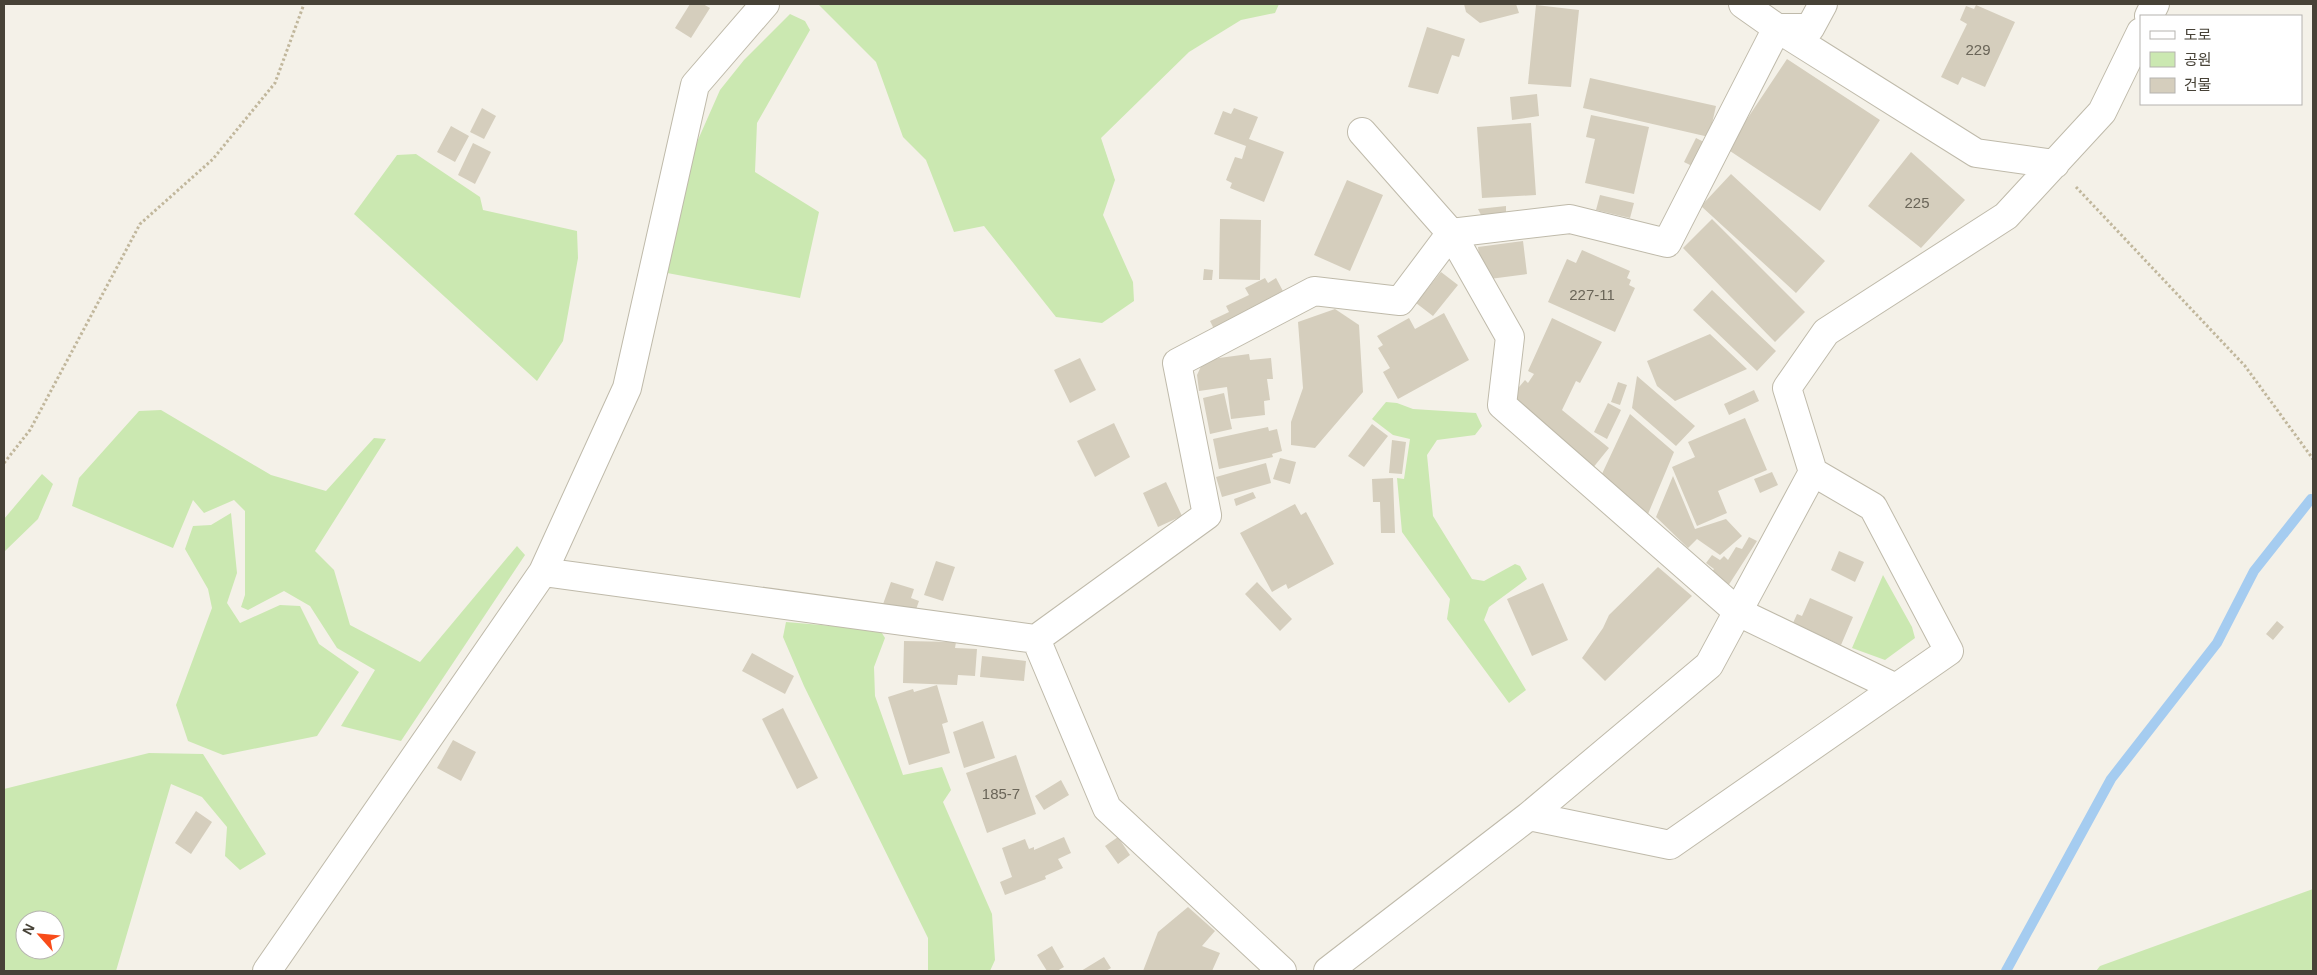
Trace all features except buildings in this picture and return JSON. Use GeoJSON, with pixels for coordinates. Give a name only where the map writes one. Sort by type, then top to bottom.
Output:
{"type":"FeatureCollection","features":[{"type":"Feature","properties":{"kind":"street"},"geometry":{"type":"LineString","coordinates":[[267,971],[543,572],[627,388],[695,85],[765,4]]}},
{"type":"Feature","properties":{"kind":"street"},"geometry":{"type":"LineString","coordinates":[[1743,4],[1777,28],[1976,153],[2054,164]]}},
{"type":"Feature","properties":{"kind":"street"},"geometry":{"type":"LineString","coordinates":[[1777,28],[1810,28],[1823,4]]}},
{"type":"Feature","properties":{"kind":"street"},"geometry":{"type":"LineString","coordinates":[[2149,15],[2155,4]]}},
{"type":"Feature","properties":{"kind":"street"},"geometry":{"type":"LineString","coordinates":[[543,572],[1036,639],[1207,515],[1177,363],[1314,291],[1400,302],[1451,233],[1570,220],[1668,242],[1777,28]]}},
{"type":"Feature","properties":{"kind":"street"},"geometry":{"type":"LineString","coordinates":[[1529,816],[1670,845],[1949,651],[1874,507],[1814,472],[1787,388],[1826,332],[2006,216],[2102,112],[2140,34]]}},
{"type":"Feature","properties":{"kind":"street"},"geometry":{"type":"LineString","coordinates":[[1362,132],[1451,233],[1510,337],[1502,404],[1738,612],[1896,688]]}},
{"type":"Feature","properties":{"kind":"street"},"geometry":{"type":"LineString","coordinates":[[1328,971],[1529,816],[1709,665],[1814,472]]}},
{"type":"Feature","properties":{"kind":"street"},"geometry":{"type":"LineString","coordinates":[[1036,639],[1107,808],[1282,971]]}},
{"type":"Feature","properties":{"kind":"path"},"geometry":{"type":"LineString","coordinates":[[4,463],[30,430],[140,224],[214,159],[275,83],[304,4]]}},
{"type":"Feature","properties":{"kind":"path"},"geometry":{"type":"LineString","coordinates":[[2054,164],[2244,366],[2313,459]]}},
{"type":"Feature","properties":{"kind":"green space"},"geometry":{"type":"Polygon","coordinates":[[[818,4],[1279,4],[1275,13],[1241,20],[1189,52],[1101,138],[1115,180],[1103,215],[1133,282],[1134,301],[1102,323],[1056,317],[984,226],[954,232],[926,160],[903,137],[876,62],[818,4]]]}},
{"type":"Feature","properties":{"kind":"green space"},"geometry":{"type":"Polygon","coordinates":[[[790,14],[805,21],[810,30],[757,123],[755,172],[819,212],[800,298],[662,272],[686,167],[720,90],[744,60],[790,14]]]}},
{"type":"Feature","properties":{"kind":"green space"},"geometry":{"type":"Polygon","coordinates":[[[416,154],[480,197],[483,210],[577,231],[578,258],[563,341],[537,381],[354,214],[397,155],[416,154]]]}},
{"type":"Feature","properties":{"kind":"green space"},"geometry":{"type":"Polygon","coordinates":[[[1386,402],[1397,403],[1413,409],[1476,413],[1482,426],[1475,435],[1437,440],[1427,455],[1433,516],[1472,579],[1484,581],[1515,564],[1520,566],[1527,579],[1489,607],[1484,620],[1526,690],[1509,703],[1447,619],[1450,599],[1402,532],[1397,478],[1404,479],[1410,439],[1393,435],[1372,419],[1386,402]]]}},
{"type":"Feature","properties":{"kind":"green space"},"geometry":{"type":"Polygon","coordinates":[[[161,410],[271,475],[326,491],[374,438],[386,439],[315,551],[334,570],[350,625],[420,662],[517,546],[525,555],[401,741],[341,726],[375,670],[337,648],[310,606],[284,591],[248,610],[241,607],[245,595],[245,511],[234,500],[204,513],[193,500],[173,548],[72,506],[79,478],[139,411],[161,410]]]}},
{"type":"Feature","properties":{"kind":"green space"},"geometry":{"type":"Polygon","coordinates":[[[42,474],[53,484],[38,519],[4,552],[4,519],[42,474]]]}},
{"type":"Feature","properties":{"kind":"green space"},"geometry":{"type":"Polygon","coordinates":[[[231,513],[237,573],[227,603],[240,623],[280,605],[300,606],[319,644],[359,672],[317,736],[223,755],[188,741],[176,705],[212,608],[208,589],[185,549],[193,526],[211,525],[231,513]]]}},
{"type":"Feature","properties":{"kind":"green space"},"geometry":{"type":"Polygon","coordinates":[[[1883,575],[1912,627],[1915,638],[1885,660],[1852,648],[1883,575]]]}},
{"type":"Feature","properties":{"kind":"green space"},"geometry":{"type":"Polygon","coordinates":[[[786,622],[880,630],[885,638],[874,667],[875,696],[903,775],[942,767],[951,790],[943,802],[992,914],[995,960],[990,971],[928,971],[928,938],[804,686],[783,637],[786,622]]]}},
{"type":"Feature","properties":{"kind":"green space"},"geometry":{"type":"Polygon","coordinates":[[[149,753],[203,754],[266,854],[240,870],[225,856],[227,827],[202,797],[171,784],[116,971],[4,971],[4,789],[149,753]]]}},
{"type":"Feature","properties":{"kind":"green space"},"geometry":{"type":"Polygon","coordinates":[[[2313,889],[2313,971],[2096,971],[2100,966],[2313,889]]]}},
{"type":"Feature","properties":{"kind":"waterway"},"geometry":{"type":"LineString","coordinates":[[2006,971],[2111,779],[2217,643],[2254,571],[2311,499]]}}]}
